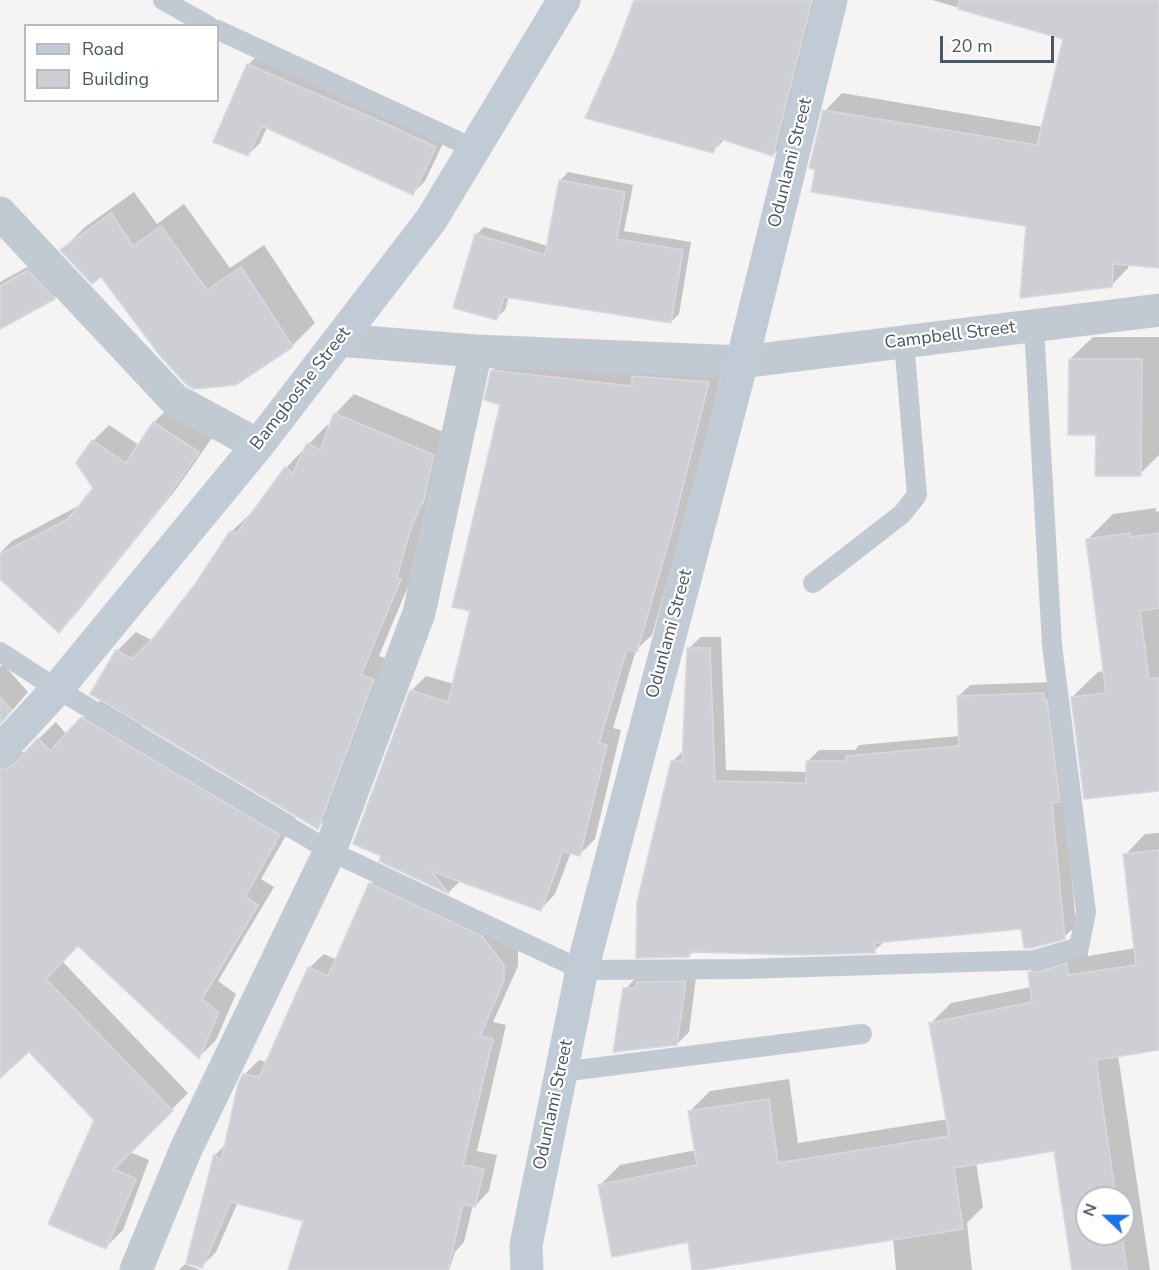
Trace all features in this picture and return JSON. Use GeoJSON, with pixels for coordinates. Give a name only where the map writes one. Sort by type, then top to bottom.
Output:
{"type":"FeatureCollection","features":[{"type":"Feature","properties":{"kind":"main road","name":"Bamgboshe Street"},"geometry":{"type":"LineString","coordinates":[[0,751],[57,689],[258,445],[431,220],[564,0]]}},
{"type":"Feature","properties":{"kind":"main road","name":"Odunlami Street"},"geometry":{"type":"LineString","coordinates":[[527,1270],[526,1245],[582,970],[742,362],[831,0]]}},
{"type":"Feature","properties":{"kind":"street"},"geometry":{"type":"LineString","coordinates":[[0,213],[175,400],[258,445]]}},
{"type":"Feature","properties":{"kind":"street","name":"Campbell Street"},"geometry":{"type":"LineString","coordinates":[[339,340],[476,351],[742,362],[1159,310]]}},
{"type":"Feature","properties":{"kind":"street"},"geometry":{"type":"LineString","coordinates":[[136,1270],[186,1149],[330,851],[419,614],[476,351]]}},
{"type":"Feature","properties":{"kind":"lane"},"geometry":{"type":"LineString","coordinates":[[163,0],[205,24]]}},
{"type":"Feature","properties":{"kind":"lane"},"geometry":{"type":"LineString","coordinates":[[219,30],[475,148]]}},
{"type":"Feature","properties":{"kind":"lane"},"geometry":{"type":"LineString","coordinates":[[0,652],[57,689],[330,851],[582,970],[745,969],[1034,960],[1079,947],[1086,912],[1052,645],[1034,326]]}},
{"type":"Feature","properties":{"kind":"lane"},"geometry":{"type":"LineString","coordinates":[[813,583],[902,514],[917,495],[904,342]]}},
{"type":"Feature","properties":{"kind":"lane"},"geometry":{"type":"LineString","coordinates":[[561,1072],[862,1034]]}},
{"type":"Feature","properties":{"kind":"building"},"geometry":{"type":"Polygon","coordinates":[[[634,0],[812,0],[773,156],[720,139],[713,153],[585,118],[616,49],[634,0]]]}},
{"type":"Feature","properties":{"kind":"building"},"geometry":{"type":"Polygon","coordinates":[[[959,0],[1159,0],[1159,268],[1113,264],[1112,287],[1020,298],[1026,226],[811,192],[815,170],[809,168],[823,110],[1037,145],[1063,39],[958,9],[959,0]]]}},
{"type":"Feature","properties":{"kind":"building"},"geometry":{"type":"Polygon","coordinates":[[[247,64],[436,147],[413,195],[262,126],[248,156],[213,142],[247,64]]]}},
{"type":"Feature","properties":{"kind":"building"},"geometry":{"type":"Polygon","coordinates":[[[559,180],[625,192],[617,239],[683,250],[671,323],[504,297],[497,320],[453,308],[475,234],[545,255],[559,180]]]}},
{"type":"Feature","properties":{"kind":"building"},"geometry":{"type":"Polygon","coordinates":[[[111,213],[133,246],[161,226],[207,290],[241,267],[293,347],[236,385],[194,389],[187,385],[161,357],[101,277],[92,284],[60,250],[111,213]]]}},
{"type":"Feature","properties":{"kind":"building"},"geometry":{"type":"Polygon","coordinates":[[[28,270],[55,299],[0,329],[0,286],[28,270]]]}},
{"type":"Feature","properties":{"kind":"building"},"geometry":{"type":"Polygon","coordinates":[[[1069,359],[1142,359],[1141,476],[1095,476],[1096,435],[1068,435],[1069,359]]]}},
{"type":"Feature","properties":{"kind":"building"},"geometry":{"type":"Polygon","coordinates":[[[491,370],[632,386],[632,376],[709,382],[671,534],[637,652],[627,649],[599,743],[607,745],[580,856],[563,851],[541,911],[431,871],[449,894],[379,861],[381,856],[353,844],[410,690],[448,702],[470,611],[452,607],[500,405],[484,400],[491,370]]]}},
{"type":"Feature","properties":{"kind":"building"},"geometry":{"type":"Polygon","coordinates":[[[334,413],[434,455],[423,504],[421,504],[409,534],[397,578],[401,579],[361,675],[374,679],[318,829],[90,694],[116,650],[132,659],[155,636],[195,584],[230,531],[236,534],[285,467],[293,473],[307,443],[320,450],[334,413]]]}},
{"type":"Feature","properties":{"kind":"building"},"geometry":{"type":"Polygon","coordinates":[[[153,422],[199,452],[161,506],[59,633],[0,579],[0,554],[68,519],[93,488],[76,463],[92,440],[126,463],[153,422]]]}},
{"type":"Feature","properties":{"kind":"building"},"geometry":{"type":"Polygon","coordinates":[[[1130,533],[1131,537],[1159,533],[1159,608],[1140,611],[1149,679],[1159,678],[1159,791],[1084,799],[1071,697],[1106,693],[1086,539],[1130,533]]]}},
{"type":"Feature","properties":{"kind":"building"},"geometry":{"type":"Polygon","coordinates":[[[687,648],[710,648],[715,781],[806,783],[806,761],[846,761],[846,756],[959,746],[957,696],[1044,693],[1044,700],[1047,700],[1060,802],[1052,803],[1065,939],[1024,948],[1021,929],[875,943],[875,953],[799,955],[690,952],[689,957],[636,958],[637,902],[671,761],[682,761],[687,648]]]}},
{"type":"Feature","properties":{"kind":"building"},"geometry":{"type":"Polygon","coordinates":[[[0,697],[12,710],[0,723],[0,697]]]}},
{"type":"Feature","properties":{"kind":"building"},"geometry":{"type":"Polygon","coordinates":[[[81,717],[280,835],[245,897],[258,905],[202,999],[219,1012],[199,1059],[78,946],[46,979],[173,1111],[114,1169],[136,1179],[106,1249],[48,1224],[94,1120],[29,1052],[0,1078],[0,769],[6,769],[14,764],[38,738],[50,751],[81,717]]]}},
{"type":"Feature","properties":{"kind":"building"},"geometry":{"type":"Polygon","coordinates":[[[1159,850],[1159,1050],[1096,1060],[1114,1186],[1075,1186],[1075,1246],[1124,1246],[1127,1270],[1072,1270],[1054,1151],[954,1168],[963,1229],[700,1270],[692,1270],[688,1242],[612,1257],[598,1185],[697,1165],[688,1111],[769,1099],[778,1163],[949,1136],[929,1023],[1032,1002],[1028,972],[1037,972],[1067,963],[1068,975],[1136,965],[1123,854],[1159,850]]]}},
{"type":"Feature","properties":{"kind":"building"},"geometry":{"type":"Polygon","coordinates":[[[369,883],[482,936],[504,965],[504,981],[480,1036],[493,1039],[463,1165],[484,1169],[475,1207],[463,1204],[448,1270],[288,1270],[303,1221],[231,1202],[202,1268],[186,1263],[214,1154],[221,1161],[238,1084],[243,1074],[259,1077],[308,967],[328,976],[369,883]]]}},
{"type":"Feature","properties":{"kind":"building"},"geometry":{"type":"Polygon","coordinates":[[[686,981],[677,1045],[613,1052],[623,988],[636,988],[636,982],[686,981]]]}}]}
